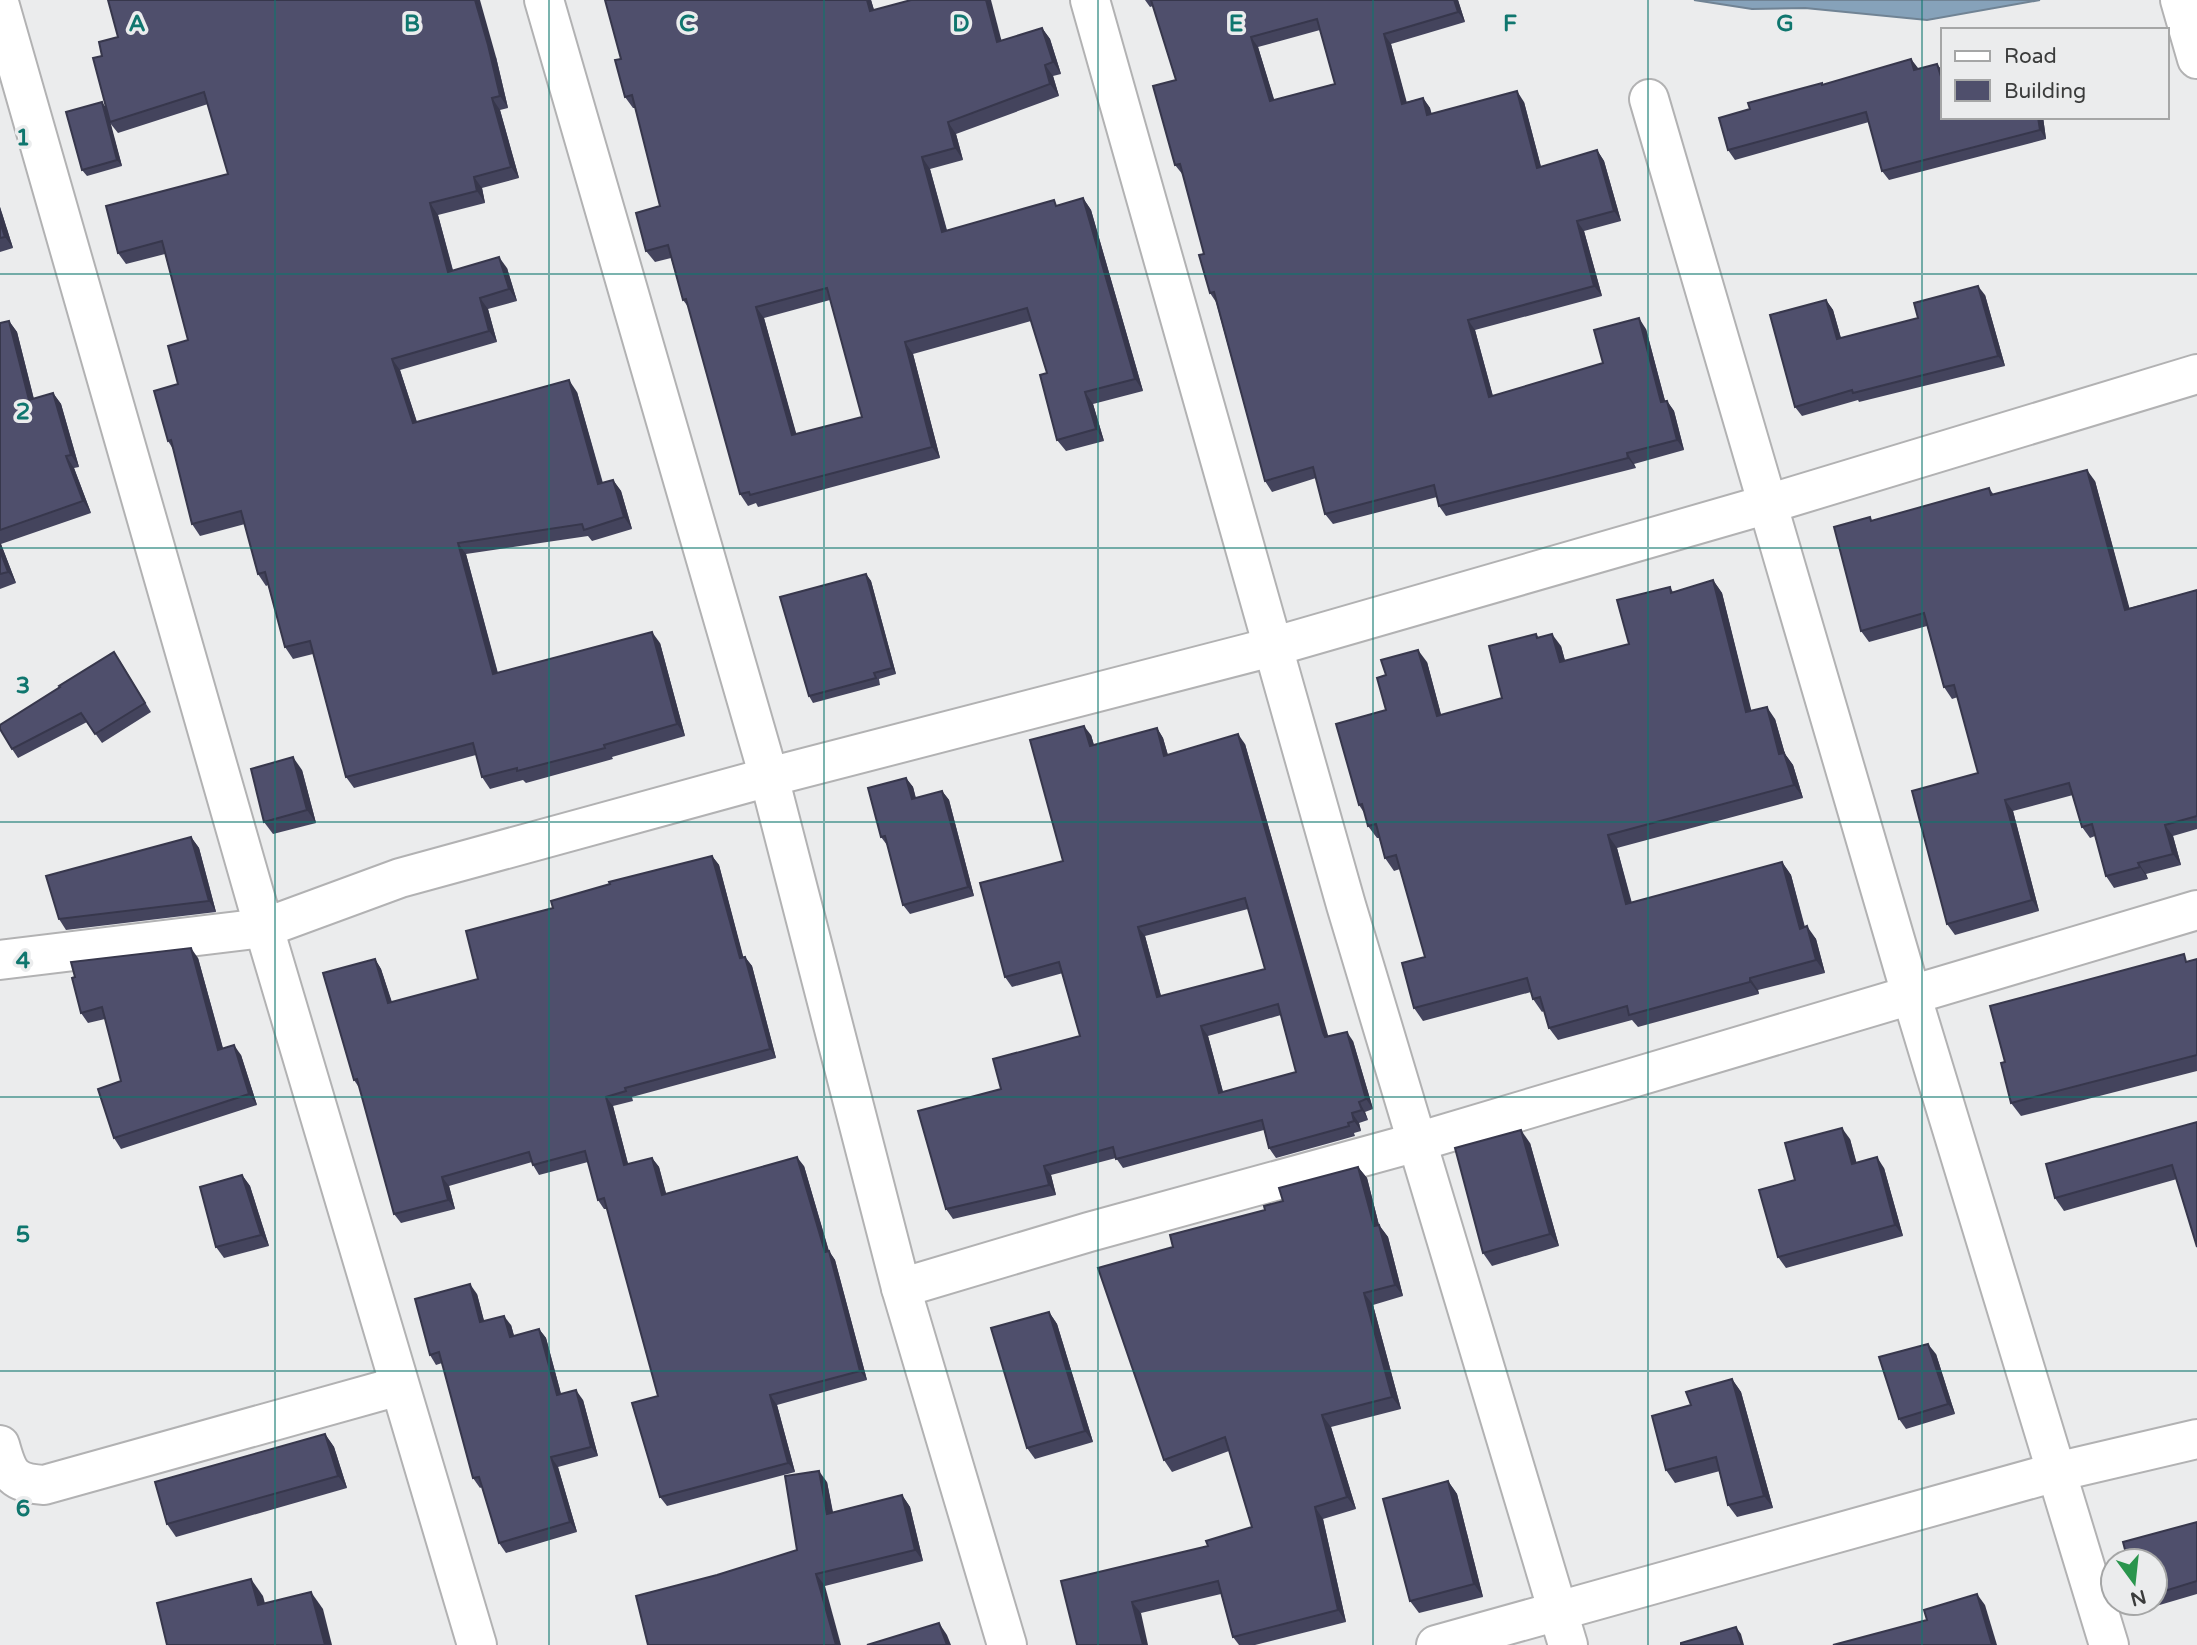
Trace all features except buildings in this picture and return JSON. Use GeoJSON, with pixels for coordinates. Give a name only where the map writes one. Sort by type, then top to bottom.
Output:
{"type":"FeatureCollection","features":[{"type":"Feature","properties":{"kind":"street"},"geometry":{"type":"LineString","coordinates":[[544,0],[769,777],[901,1287],[1007,1645]]}},
{"type":"Feature","properties":{"kind":"street"},"geometry":{"type":"LineString","coordinates":[[1090,0],[1272,647],[1417,1142],[1564,1627]]}},
{"type":"Feature","properties":{"kind":"street"},"geometry":{"type":"LineString","coordinates":[[2180,0],[2197,59]]}},
{"type":"Feature","properties":{"kind":"street"},"geometry":{"type":"LineString","coordinates":[[0,6],[264,928],[477,1645]]}},
{"type":"Feature","properties":{"kind":"street"},"geometry":{"type":"LineString","coordinates":[[1649,99],[1911,994],[2109,1645]]}},
{"type":"Feature","properties":{"kind":"street"},"geometry":{"type":"LineString","coordinates":[[0,961],[264,928],[400,878],[769,777],[1272,647],[1768,505],[2197,374]]}},
{"type":"Feature","properties":{"kind":"street"},"geometry":{"type":"LineString","coordinates":[[901,1287],[1417,1142],[2197,910]]}},
{"type":"Feature","properties":{"kind":"street"},"geometry":{"type":"LineString","coordinates":[[2,1461],[23,1484],[44,1485],[399,1386]]}},
{"type":"Feature","properties":{"kind":"street"},"geometry":{"type":"LineString","coordinates":[[1436,1645],[1564,1627],[2056,1472],[2197,1439]]}},
{"type":"Feature","properties":{"kind":"water"},"geometry":{"type":"Polygon","coordinates":[[[1694,0],[2040,0],[1927,20],[1805,8],[1752,9],[1694,0]]]}}]}
